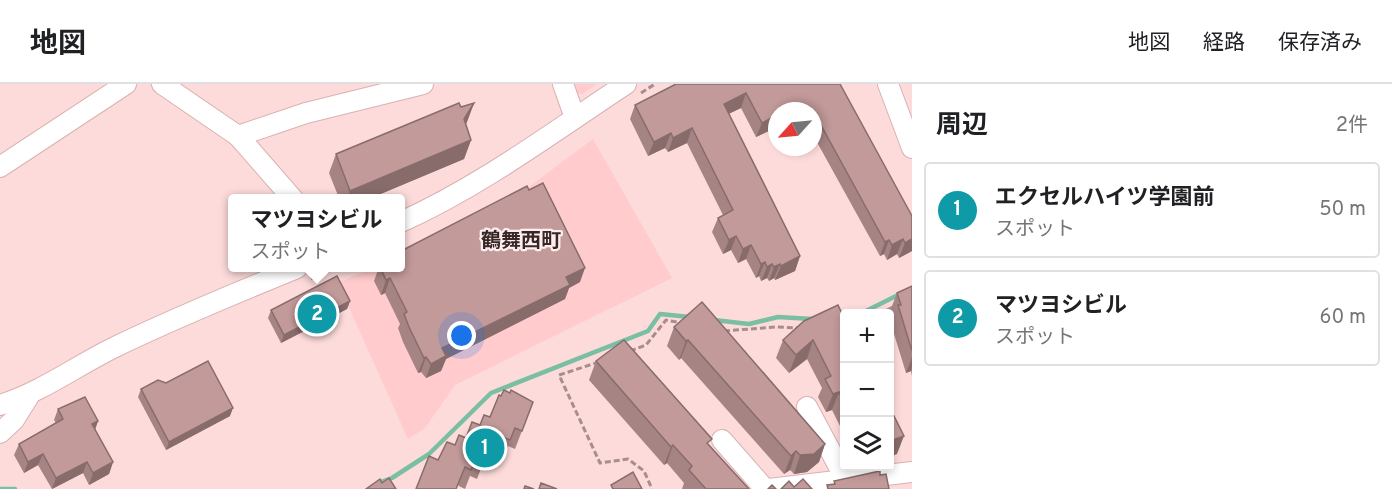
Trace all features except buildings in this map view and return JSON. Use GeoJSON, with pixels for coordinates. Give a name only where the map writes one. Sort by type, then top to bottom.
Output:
{"type":"FeatureCollection","features":[{"type":"Feature","properties":{"kind":"street"},"geometry":{"type":"LineString","coordinates":[[0,166],[126,84]]}},
{"type":"Feature","properties":{"kind":"street"},"geometry":{"type":"LineString","coordinates":[[162,84],[238,136],[289,194]]}},
{"type":"Feature","properties":{"kind":"street"},"geometry":{"type":"LineString","coordinates":[[238,136],[306,113],[423,84]]}},
{"type":"Feature","properties":{"kind":"street"},"geometry":{"type":"LineString","coordinates":[[563,84],[575,118]]}},
{"type":"Feature","properties":{"kind":"street"},"geometry":{"type":"LineString","coordinates":[[405,220],[462,190],[626,84]]}},
{"type":"Feature","properties":{"kind":"street"},"geometry":{"type":"LineString","coordinates":[[888,84],[912,148]]}},
{"type":"Feature","properties":{"kind":"street"},"geometry":{"type":"LineString","coordinates":[[0,412],[100,354],[160,325],[285,272]]}},
{"type":"Feature","properties":{"kind":"street"},"geometry":{"type":"LineString","coordinates":[[0,405],[29,396]]}},
{"type":"Feature","properties":{"kind":"street"},"geometry":{"type":"LineString","coordinates":[[0,433],[14,420],[29,396]]}},
{"type":"Feature","properties":{"kind":"street"},"geometry":{"type":"LineString","coordinates":[[807,407],[846,480]]}},
{"type":"Feature","properties":{"kind":"street"},"geometry":{"type":"LineString","coordinates":[[722,440],[767,489],[912,472]]}},
{"type":"Feature","properties":{"kind":"path"},"geometry":{"type":"LineString","coordinates":[[889,309],[901,303]]}},
{"type":"Feature","properties":{"kind":"path"},"geometry":{"type":"LineString","coordinates":[[624,352],[646,345],[666,320],[689,324]]}},
{"type":"Feature","properties":{"kind":"path"},"geometry":{"type":"LineString","coordinates":[[722,331],[776,327],[812,328]]}},
{"type":"Feature","properties":{"kind":"path"},"geometry":{"type":"LineString","coordinates":[[603,360],[559,375],[600,463],[628,459],[644,471],[652,489]]}},
{"type":"Feature","properties":{"kind":"shaded area"},"geometry":{"type":"Polygon","coordinates":[[[570,84],[597,84],[582,94],[572,93],[570,84]]]}},
{"type":"Feature","properties":{"kind":"shaded area"},"geometry":{"type":"Polygon","coordinates":[[[593,139],[672,278],[455,385],[425,428],[408,439],[338,283],[363,272],[405,272],[405,266],[494,213],[593,139]]]}},
{"type":"Feature","properties":{"kind":"waterway"},"geometry":{"type":"LineString","coordinates":[[870,309],[898,295]]}},
{"type":"Feature","properties":{"kind":"waterway"},"geometry":{"type":"LineString","coordinates":[[378,483],[392,478],[429,454],[491,393],[648,331],[660,314],[690,317]]}},
{"type":"Feature","properties":{"kind":"waterway"},"geometry":{"type":"LineString","coordinates":[[714,320],[749,324],[778,317],[812,319]]}},
{"type":"Feature","properties":{"kind":"waterway"},"geometry":{"type":"LineString","coordinates":[[0,489],[15,489]]}},
{"type":"Feature","properties":{"kind":"place","name":"マツヨシビル"},"geometry":{"type":"Point","coordinates":[317,314]}},
{"type":"Feature","properties":{"kind":"place","name":"エクセルハイツ学園前"},"geometry":{"type":"Point","coordinates":[485,448]}},
{"type":"Feature","properties":{"kind":"district","name":"鶴舞西町"},"geometry":{"type":"Point","coordinates":[521,242]}}]}
